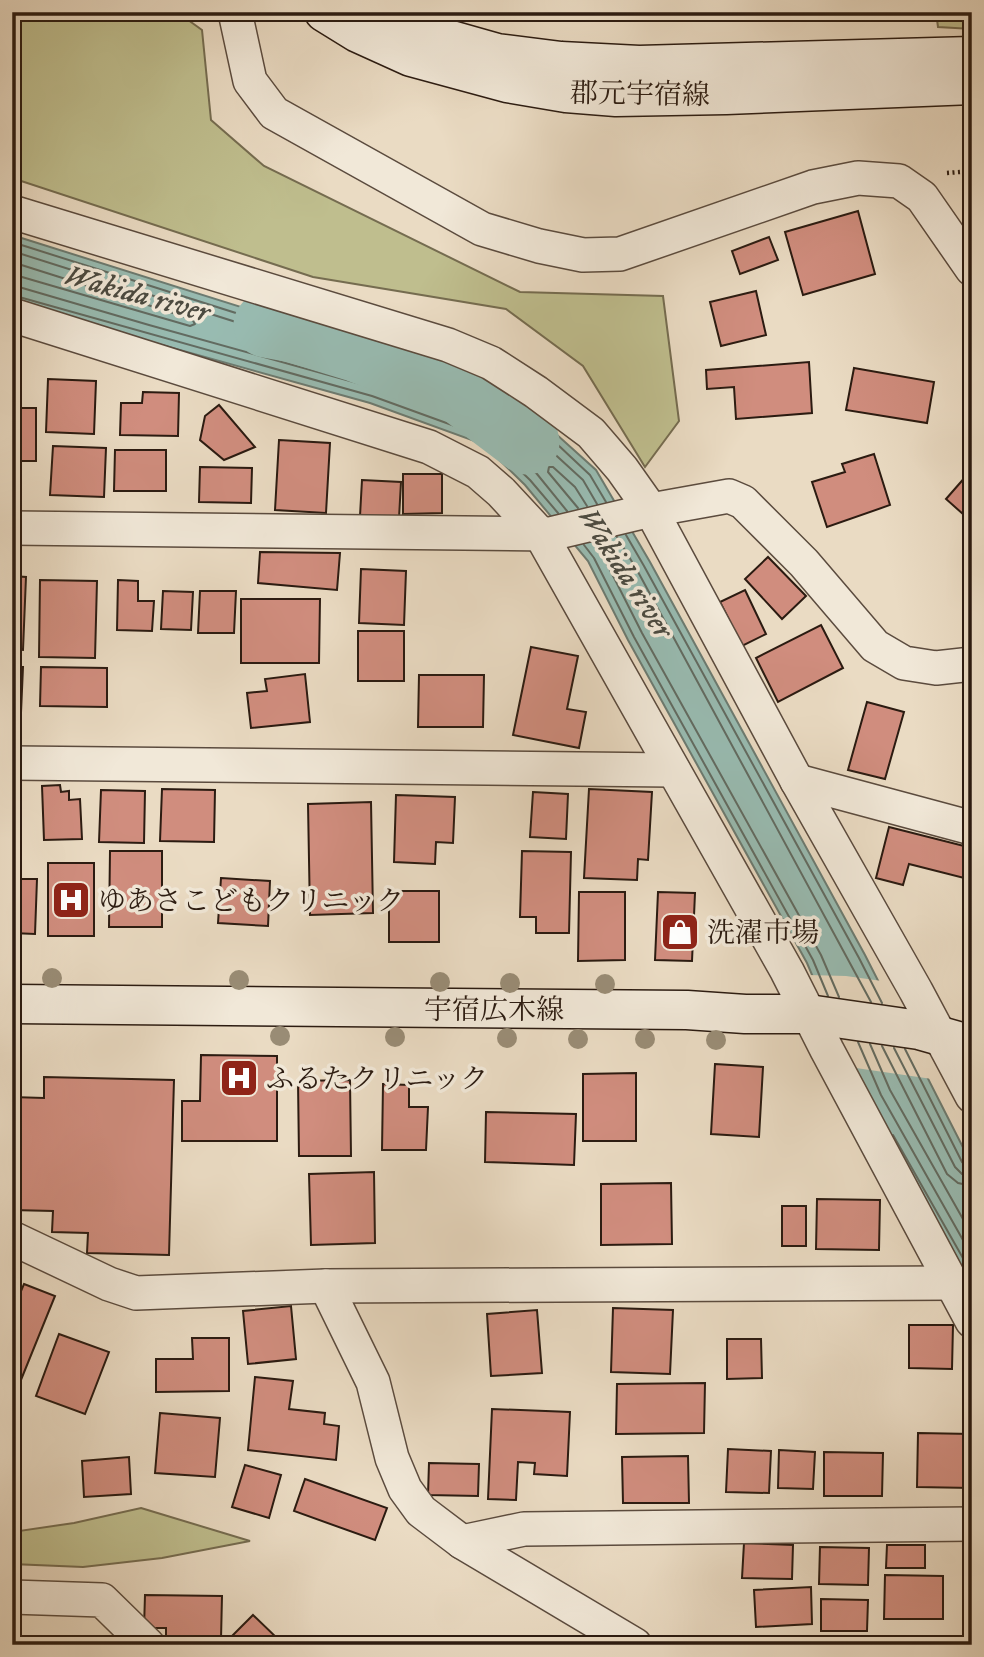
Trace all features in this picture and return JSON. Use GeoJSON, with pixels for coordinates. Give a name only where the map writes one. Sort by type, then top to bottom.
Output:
{"type":"FeatureCollection","features":[{"type":"Feature","properties":{"kind":"street"},"geometry":{"type":"LineString","coordinates":[[235,12],[250,81],[274,113],[482,229],[539,247],[583,255],[620,254],[813,187],[858,178],[899,181],[922,197],[972,269]]}},
{"type":"Feature","properties":{"kind":"street","name":"郡元宇宿線"},"geometry":{"type":"LineString","coordinates":[[324,12],[358,33],[411,57],[507,83],[566,93],[629,97],[972,85]]}},
{"type":"Feature","properties":{"kind":"street","name":"郡元宇宿線"},"geometry":{"type":"LineString","coordinates":[[388,12],[444,38],[497,53],[561,61],[639,65],[972,56]]}},
{"type":"Feature","properties":{"kind":"street"},"geometry":{"type":"LineString","coordinates":[[12,212],[448,345],[491,363],[537,392],[591,433],[622,469],[642,513],[944,1037],[972,1096]]}},
{"type":"Feature","properties":{"kind":"street"},"geometry":{"type":"LineString","coordinates":[[12,315],[429,447],[478,472],[546,535],[673,770],[787,971],[815,1015],[972,1321]]}},
{"type":"Feature","properties":{"kind":"street"},"geometry":{"type":"LineString","coordinates":[[12,528],[546,535],[729,496],[743,502],[804,562],[875,646],[904,663],[936,668],[972,664]]}},
{"type":"Feature","properties":{"kind":"street"},"geometry":{"type":"LineString","coordinates":[[12,763],[673,770]]}},
{"type":"Feature","properties":{"kind":"street"},"geometry":{"type":"LineString","coordinates":[[797,781],[972,828]]}},
{"type":"Feature","properties":{"kind":"street","name":"宇宿広木線"},"geometry":{"type":"LineString","coordinates":[[12,1004],[687,1010],[815,1015],[944,1037]]}},
{"type":"Feature","properties":{"kind":"street"},"geometry":{"type":"LineString","coordinates":[[12,1238],[109,1284],[136,1293],[326,1286],[951,1283]]}},
{"type":"Feature","properties":{"kind":"street"},"geometry":{"type":"LineString","coordinates":[[326,1286],[373,1382],[392,1458],[405,1489],[421,1511],[462,1542],[635,1645]]}},
{"type":"Feature","properties":{"kind":"street"},"geometry":{"type":"LineString","coordinates":[[462,1542],[524,1529],[972,1524]]}},
{"type":"Feature","properties":{"kind":"street"},"geometry":{"type":"LineString","coordinates":[[12,1597],[102,1600],[148,1645]]}},
{"type":"Feature","properties":{"kind":"shaded area"},"geometry":{"type":"Polygon","coordinates":[[[12,12],[177,12],[202,30],[211,120],[264,166],[520,292],[663,296],[679,421],[645,467],[583,366],[506,309],[313,277],[12,178],[12,12]]]}},
{"type":"Feature","properties":{"kind":"shaded area"},"geometry":{"type":"Polygon","coordinates":[[[936,12],[972,12],[972,29],[938,27],[936,12]]]}},
{"type":"Feature","properties":{"kind":"shaded area"},"geometry":{"type":"Polygon","coordinates":[[[141,1508],[250,1541],[162,1558],[83,1567],[12,1564],[12,1532],[74,1523],[141,1508]]]}},
{"type":"Feature","properties":{"kind":"water"},"geometry":{"type":"Polygon","coordinates":[[[12,235],[282,320],[545,424],[596,470],[650,562],[865,955],[972,1165],[972,1288],[866,1102],[807,963],[628,640],[588,561],[525,485],[483,444],[370,403],[12,301],[12,235]]]}},
{"type":"Feature","properties":{"kind":"pier"},"geometry":{"type":"Polygon","coordinates":[[[808,975],[882,981],[932,1079],[849,1067],[808,975]]]}},
{"type":"Feature","properties":{"kind":"building"},"geometry":{"type":"Polygon","coordinates":[[[858,211],[875,274],[803,295],[785,232],[858,211]]]}},
{"type":"Feature","properties":{"kind":"building"},"geometry":{"type":"Polygon","coordinates":[[[769,237],[778,260],[740,274],[732,251],[769,237]]]}},
{"type":"Feature","properties":{"kind":"building"},"geometry":{"type":"Polygon","coordinates":[[[756,291],[766,335],[721,346],[710,302],[756,291]]]}},
{"type":"Feature","properties":{"kind":"building"},"geometry":{"type":"Polygon","coordinates":[[[809,362],[812,413],[736,419],[734,387],[707,389],[706,370],[809,362]]]}},
{"type":"Feature","properties":{"kind":"building"},"geometry":{"type":"Polygon","coordinates":[[[854,368],[934,382],[927,423],[846,410],[854,368]]]}},
{"type":"Feature","properties":{"kind":"building"},"geometry":{"type":"Polygon","coordinates":[[[48,379],[96,381],[94,434],[46,432],[48,379]]]}},
{"type":"Feature","properties":{"kind":"building"},"geometry":{"type":"Polygon","coordinates":[[[143,392],[179,393],[178,436],[120,435],[121,403],[142,403],[143,392]]]}},
{"type":"Feature","properties":{"kind":"building"},"geometry":{"type":"Polygon","coordinates":[[[219,405],[255,447],[224,460],[200,440],[205,416],[219,405]]]}},
{"type":"Feature","properties":{"kind":"building"},"geometry":{"type":"Polygon","coordinates":[[[12,408],[36,408],[36,461],[14,461],[12,408]]]}},
{"type":"Feature","properties":{"kind":"building"},"geometry":{"type":"Polygon","coordinates":[[[279,440],[330,443],[326,513],[275,510],[279,440]]]}},
{"type":"Feature","properties":{"kind":"building"},"geometry":{"type":"Polygon","coordinates":[[[53,446],[106,448],[104,497],[50,495],[53,446]]]}},
{"type":"Feature","properties":{"kind":"building"},"geometry":{"type":"Polygon","coordinates":[[[115,450],[166,450],[166,491],[114,491],[115,450]]]}},
{"type":"Feature","properties":{"kind":"building"},"geometry":{"type":"Polygon","coordinates":[[[874,454],[890,505],[827,527],[812,482],[845,472],[842,464],[874,454]]]}},
{"type":"Feature","properties":{"kind":"building"},"geometry":{"type":"Polygon","coordinates":[[[200,467],[252,468],[251,503],[199,502],[200,467]]]}},
{"type":"Feature","properties":{"kind":"building"},"geometry":{"type":"Polygon","coordinates":[[[403,474],[442,474],[442,513],[403,514],[403,474]]]}},
{"type":"Feature","properties":{"kind":"building"},"geometry":{"type":"Polygon","coordinates":[[[967,475],[972,479],[972,522],[946,499],[967,475]]]}},
{"type":"Feature","properties":{"kind":"building"},"geometry":{"type":"Polygon","coordinates":[[[362,480],[401,482],[399,518],[360,516],[362,480]]]}},
{"type":"Feature","properties":{"kind":"building"},"geometry":{"type":"Polygon","coordinates":[[[260,552],[340,553],[337,590],[258,583],[260,552]]]}},
{"type":"Feature","properties":{"kind":"building"},"geometry":{"type":"Polygon","coordinates":[[[768,557],[806,596],[782,619],[745,579],[768,557]]]}},
{"type":"Feature","properties":{"kind":"building"},"geometry":{"type":"Polygon","coordinates":[[[361,569],[406,571],[404,625],[359,623],[361,569]]]}},
{"type":"Feature","properties":{"kind":"building"},"geometry":{"type":"Polygon","coordinates":[[[12,576],[26,577],[23,650],[12,649],[12,576]]]}},
{"type":"Feature","properties":{"kind":"building"},"geometry":{"type":"Polygon","coordinates":[[[40,580],[97,581],[95,658],[39,657],[40,580]]]}},
{"type":"Feature","properties":{"kind":"building"},"geometry":{"type":"Polygon","coordinates":[[[118,580],[138,581],[138,601],[154,601],[152,631],[117,630],[118,580]]]}},
{"type":"Feature","properties":{"kind":"building"},"geometry":{"type":"Polygon","coordinates":[[[745,590],[766,634],[742,646],[720,602],[745,590]]]}},
{"type":"Feature","properties":{"kind":"building"},"geometry":{"type":"Polygon","coordinates":[[[163,591],[193,592],[191,630],[161,629],[163,591]]]}},
{"type":"Feature","properties":{"kind":"building"},"geometry":{"type":"Polygon","coordinates":[[[200,591],[236,591],[234,633],[198,633],[200,591]]]}},
{"type":"Feature","properties":{"kind":"building"},"geometry":{"type":"Polygon","coordinates":[[[241,599],[320,599],[319,663],[241,663],[241,599]]]}},
{"type":"Feature","properties":{"kind":"building"},"geometry":{"type":"Polygon","coordinates":[[[821,625],[843,668],[778,702],[756,658],[821,625]]]}},
{"type":"Feature","properties":{"kind":"building"},"geometry":{"type":"Polygon","coordinates":[[[358,631],[404,631],[404,681],[358,681],[358,631]]]}},
{"type":"Feature","properties":{"kind":"building"},"geometry":{"type":"Polygon","coordinates":[[[531,647],[578,656],[567,709],[586,712],[579,748],[513,735],[531,647]]]}},
{"type":"Feature","properties":{"kind":"building"},"geometry":{"type":"Polygon","coordinates":[[[12,667],[23,667],[20,735],[12,735],[12,667]]]}},
{"type":"Feature","properties":{"kind":"building"},"geometry":{"type":"Polygon","coordinates":[[[41,667],[107,668],[107,707],[40,706],[41,667]]]}},
{"type":"Feature","properties":{"kind":"building"},"geometry":{"type":"Polygon","coordinates":[[[305,674],[310,722],[251,728],[247,693],[267,691],[265,679],[305,674]]]}},
{"type":"Feature","properties":{"kind":"building"},"geometry":{"type":"Polygon","coordinates":[[[419,675],[484,675],[483,727],[418,727],[419,675]]]}},
{"type":"Feature","properties":{"kind":"building"},"geometry":{"type":"Polygon","coordinates":[[[867,702],[904,712],[885,779],[848,770],[867,702]]]}},
{"type":"Feature","properties":{"kind":"building"},"geometry":{"type":"Polygon","coordinates":[[[60,785],[61,792],[69,791],[69,800],[80,799],[82,839],[44,840],[42,786],[60,785]]]}},
{"type":"Feature","properties":{"kind":"building"},"geometry":{"type":"Polygon","coordinates":[[[162,789],[215,790],[214,842],[160,841],[162,789]]]}},
{"type":"Feature","properties":{"kind":"building"},"geometry":{"type":"Polygon","coordinates":[[[589,789],[652,792],[648,860],[638,859],[637,880],[584,878],[589,789]]]}},
{"type":"Feature","properties":{"kind":"building"},"geometry":{"type":"Polygon","coordinates":[[[101,790],[145,791],[144,843],[99,842],[101,790]]]}},
{"type":"Feature","properties":{"kind":"building"},"geometry":{"type":"Polygon","coordinates":[[[533,792],[568,794],[566,839],[530,837],[533,792]]]}},
{"type":"Feature","properties":{"kind":"building"},"geometry":{"type":"Polygon","coordinates":[[[396,795],[455,797],[453,843],[436,842],[435,864],[394,862],[396,795]]]}},
{"type":"Feature","properties":{"kind":"building"},"geometry":{"type":"Polygon","coordinates":[[[371,802],[373,913],[310,915],[308,804],[371,802]]]}},
{"type":"Feature","properties":{"kind":"building"},"geometry":{"type":"Polygon","coordinates":[[[889,827],[972,848],[972,880],[909,864],[903,885],[876,878],[889,827]]]}},
{"type":"Feature","properties":{"kind":"building"},"geometry":{"type":"Polygon","coordinates":[[[110,851],[162,851],[162,927],[109,927],[110,851]]]}},
{"type":"Feature","properties":{"kind":"building"},"geometry":{"type":"Polygon","coordinates":[[[522,851],[571,852],[569,933],[536,933],[536,917],[520,917],[522,851]]]}},
{"type":"Feature","properties":{"kind":"building","name":"ゆあさこどもクリニック"},"geometry":{"type":"Polygon","coordinates":[[[48,863],[94,863],[94,936],[48,936],[48,863]]]}},
{"type":"Feature","properties":{"kind":"building"},"geometry":{"type":"Polygon","coordinates":[[[221,878],[270,881],[268,926],[218,923],[221,878]]]}},
{"type":"Feature","properties":{"kind":"building"},"geometry":{"type":"Polygon","coordinates":[[[12,879],[37,879],[35,934],[12,933],[12,879]]]}},
{"type":"Feature","properties":{"kind":"building"},"geometry":{"type":"Polygon","coordinates":[[[389,891],[439,891],[439,942],[389,942],[389,891]]]}},
{"type":"Feature","properties":{"kind":"building"},"geometry":{"type":"Polygon","coordinates":[[[579,892],[625,892],[625,960],[578,961],[579,892]]]}},
{"type":"Feature","properties":{"kind":"building"},"geometry":{"type":"Polygon","coordinates":[[[658,892],[695,893],[692,961],[655,960],[658,892]]]}},
{"type":"Feature","properties":{"kind":"building","name":"ふるたクリニック"},"geometry":{"type":"Polygon","coordinates":[[[201,1055],[277,1056],[277,1141],[182,1141],[182,1101],[200,1101],[201,1055]]]}},
{"type":"Feature","properties":{"kind":"building"},"geometry":{"type":"Polygon","coordinates":[[[715,1064],[763,1067],[759,1137],[711,1134],[715,1064]]]}},
{"type":"Feature","properties":{"kind":"building"},"geometry":{"type":"Polygon","coordinates":[[[636,1073],[636,1141],[583,1141],[583,1074],[636,1073]]]}},
{"type":"Feature","properties":{"kind":"building"},"geometry":{"type":"Polygon","coordinates":[[[44,1077],[174,1080],[169,1255],[87,1253],[88,1233],[52,1232],[53,1211],[12,1210],[12,1097],[44,1098],[44,1077]]]}},
{"type":"Feature","properties":{"kind":"building"},"geometry":{"type":"Polygon","coordinates":[[[350,1080],[351,1156],[299,1156],[298,1081],[350,1080]]]}},
{"type":"Feature","properties":{"kind":"building"},"geometry":{"type":"Polygon","coordinates":[[[383,1084],[409,1085],[409,1107],[428,1107],[426,1150],[382,1150],[383,1084]]]}},
{"type":"Feature","properties":{"kind":"building"},"geometry":{"type":"Polygon","coordinates":[[[486,1112],[576,1114],[574,1165],[485,1162],[486,1112]]]}},
{"type":"Feature","properties":{"kind":"building"},"geometry":{"type":"Polygon","coordinates":[[[374,1172],[375,1243],[311,1245],[309,1174],[374,1172]]]}},
{"type":"Feature","properties":{"kind":"building"},"geometry":{"type":"Polygon","coordinates":[[[671,1183],[672,1244],[601,1245],[601,1184],[671,1183]]]}},
{"type":"Feature","properties":{"kind":"building"},"geometry":{"type":"Polygon","coordinates":[[[817,1199],[880,1200],[879,1250],[816,1249],[817,1199]]]}},
{"type":"Feature","properties":{"kind":"building"},"geometry":{"type":"Polygon","coordinates":[[[782,1206],[806,1206],[806,1246],[782,1246],[782,1206]]]}},
{"type":"Feature","properties":{"kind":"building"},"geometry":{"type":"Polygon","coordinates":[[[24,1284],[55,1296],[12,1402],[12,1312],[24,1284]]]}},
{"type":"Feature","properties":{"kind":"building"},"geometry":{"type":"Polygon","coordinates":[[[291,1306],[296,1359],[248,1364],[243,1311],[291,1306]]]}},
{"type":"Feature","properties":{"kind":"building"},"geometry":{"type":"Polygon","coordinates":[[[613,1308],[673,1310],[670,1374],[611,1372],[613,1308]]]}},
{"type":"Feature","properties":{"kind":"building"},"geometry":{"type":"Polygon","coordinates":[[[537,1310],[542,1373],[491,1376],[487,1314],[537,1310]]]}},
{"type":"Feature","properties":{"kind":"building"},"geometry":{"type":"Polygon","coordinates":[[[909,1325],[953,1325],[952,1369],[909,1368],[909,1325]]]}},
{"type":"Feature","properties":{"kind":"building"},"geometry":{"type":"Polygon","coordinates":[[[59,1334],[109,1352],[85,1414],[36,1396],[59,1334]]]}},
{"type":"Feature","properties":{"kind":"building"},"geometry":{"type":"Polygon","coordinates":[[[192,1338],[229,1338],[229,1391],[156,1392],[156,1359],[193,1359],[192,1338]]]}},
{"type":"Feature","properties":{"kind":"building"},"geometry":{"type":"Polygon","coordinates":[[[727,1339],[761,1339],[762,1378],[727,1379],[727,1339]]]}},
{"type":"Feature","properties":{"kind":"building"},"geometry":{"type":"Polygon","coordinates":[[[255,1377],[293,1381],[289,1409],[325,1413],[324,1424],[339,1426],[336,1460],[248,1450],[255,1377]]]}},
{"type":"Feature","properties":{"kind":"building"},"geometry":{"type":"Polygon","coordinates":[[[705,1383],[704,1433],[616,1434],[617,1384],[705,1383]]]}},
{"type":"Feature","properties":{"kind":"building"},"geometry":{"type":"Polygon","coordinates":[[[492,1409],[570,1412],[567,1476],[534,1474],[535,1463],[518,1462],[516,1500],[488,1499],[492,1409]]]}},
{"type":"Feature","properties":{"kind":"building"},"geometry":{"type":"Polygon","coordinates":[[[160,1413],[220,1418],[215,1477],[155,1473],[160,1413]]]}},
{"type":"Feature","properties":{"kind":"building"},"geometry":{"type":"Polygon","coordinates":[[[918,1433],[972,1434],[972,1488],[917,1487],[918,1433]]]}},
{"type":"Feature","properties":{"kind":"building"},"geometry":{"type":"Polygon","coordinates":[[[728,1449],[771,1451],[769,1493],[726,1492],[728,1449]]]}},
{"type":"Feature","properties":{"kind":"building"},"geometry":{"type":"Polygon","coordinates":[[[779,1450],[815,1452],[813,1489],[778,1488],[779,1450]]]}},
{"type":"Feature","properties":{"kind":"building"},"geometry":{"type":"Polygon","coordinates":[[[824,1452],[883,1453],[882,1496],[824,1496],[824,1452]]]}},
{"type":"Feature","properties":{"kind":"building"},"geometry":{"type":"Polygon","coordinates":[[[688,1456],[689,1503],[623,1503],[622,1457],[688,1456]]]}},
{"type":"Feature","properties":{"kind":"building"},"geometry":{"type":"Polygon","coordinates":[[[129,1457],[131,1494],[84,1497],[82,1461],[129,1457]]]}},
{"type":"Feature","properties":{"kind":"building"},"geometry":{"type":"Polygon","coordinates":[[[429,1463],[479,1464],[478,1496],[428,1495],[429,1463]]]}},
{"type":"Feature","properties":{"kind":"building"},"geometry":{"type":"Polygon","coordinates":[[[245,1465],[281,1475],[269,1518],[232,1507],[245,1465]]]}},
{"type":"Feature","properties":{"kind":"building"},"geometry":{"type":"Polygon","coordinates":[[[305,1479],[387,1508],[375,1540],[294,1511],[305,1479]]]}},
{"type":"Feature","properties":{"kind":"building"},"geometry":{"type":"Polygon","coordinates":[[[744,1543],[793,1545],[792,1579],[742,1578],[744,1543]]]}},
{"type":"Feature","properties":{"kind":"building"},"geometry":{"type":"Polygon","coordinates":[[[887,1545],[925,1545],[925,1568],[886,1568],[887,1545]]]}},
{"type":"Feature","properties":{"kind":"building"},"geometry":{"type":"Polygon","coordinates":[[[820,1547],[869,1548],[868,1585],[819,1584],[820,1547]]]}},
{"type":"Feature","properties":{"kind":"building"},"geometry":{"type":"Polygon","coordinates":[[[885,1575],[943,1576],[943,1619],[884,1619],[885,1575]]]}},
{"type":"Feature","properties":{"kind":"building"},"geometry":{"type":"Polygon","coordinates":[[[811,1587],[812,1624],[756,1627],[754,1590],[811,1587]]]}},
{"type":"Feature","properties":{"kind":"building"},"geometry":{"type":"Polygon","coordinates":[[[145,1595],[222,1596],[221,1639],[166,1639],[166,1628],[144,1628],[145,1595]]]}},
{"type":"Feature","properties":{"kind":"building"},"geometry":{"type":"Polygon","coordinates":[[[821,1599],[868,1600],[867,1631],[821,1631],[821,1599]]]}},
{"type":"Feature","properties":{"kind":"building"},"geometry":{"type":"Polygon","coordinates":[[[253,1615],[278,1639],[273,1645],[223,1645],[253,1615]]]}},
{"type":"Feature","properties":{"kind":"waterway","name":"Wakida river"},"geometry":{"type":"LineString","coordinates":[[266,325],[293,330],[358,350],[453,386],[527,442]]}},
{"type":"Feature","properties":{"kind":"place","name":"ゆあさこどもクリニック"},"geometry":{"type":"Point","coordinates":[71,900]}},
{"type":"Feature","properties":{"kind":"place","name":"洗濯市場"},"geometry":{"type":"Point","coordinates":[680,932]}},
{"type":"Feature","properties":{"kind":"place","name":"ふるたクリニック"},"geometry":{"type":"Point","coordinates":[239,1078]}}]}
